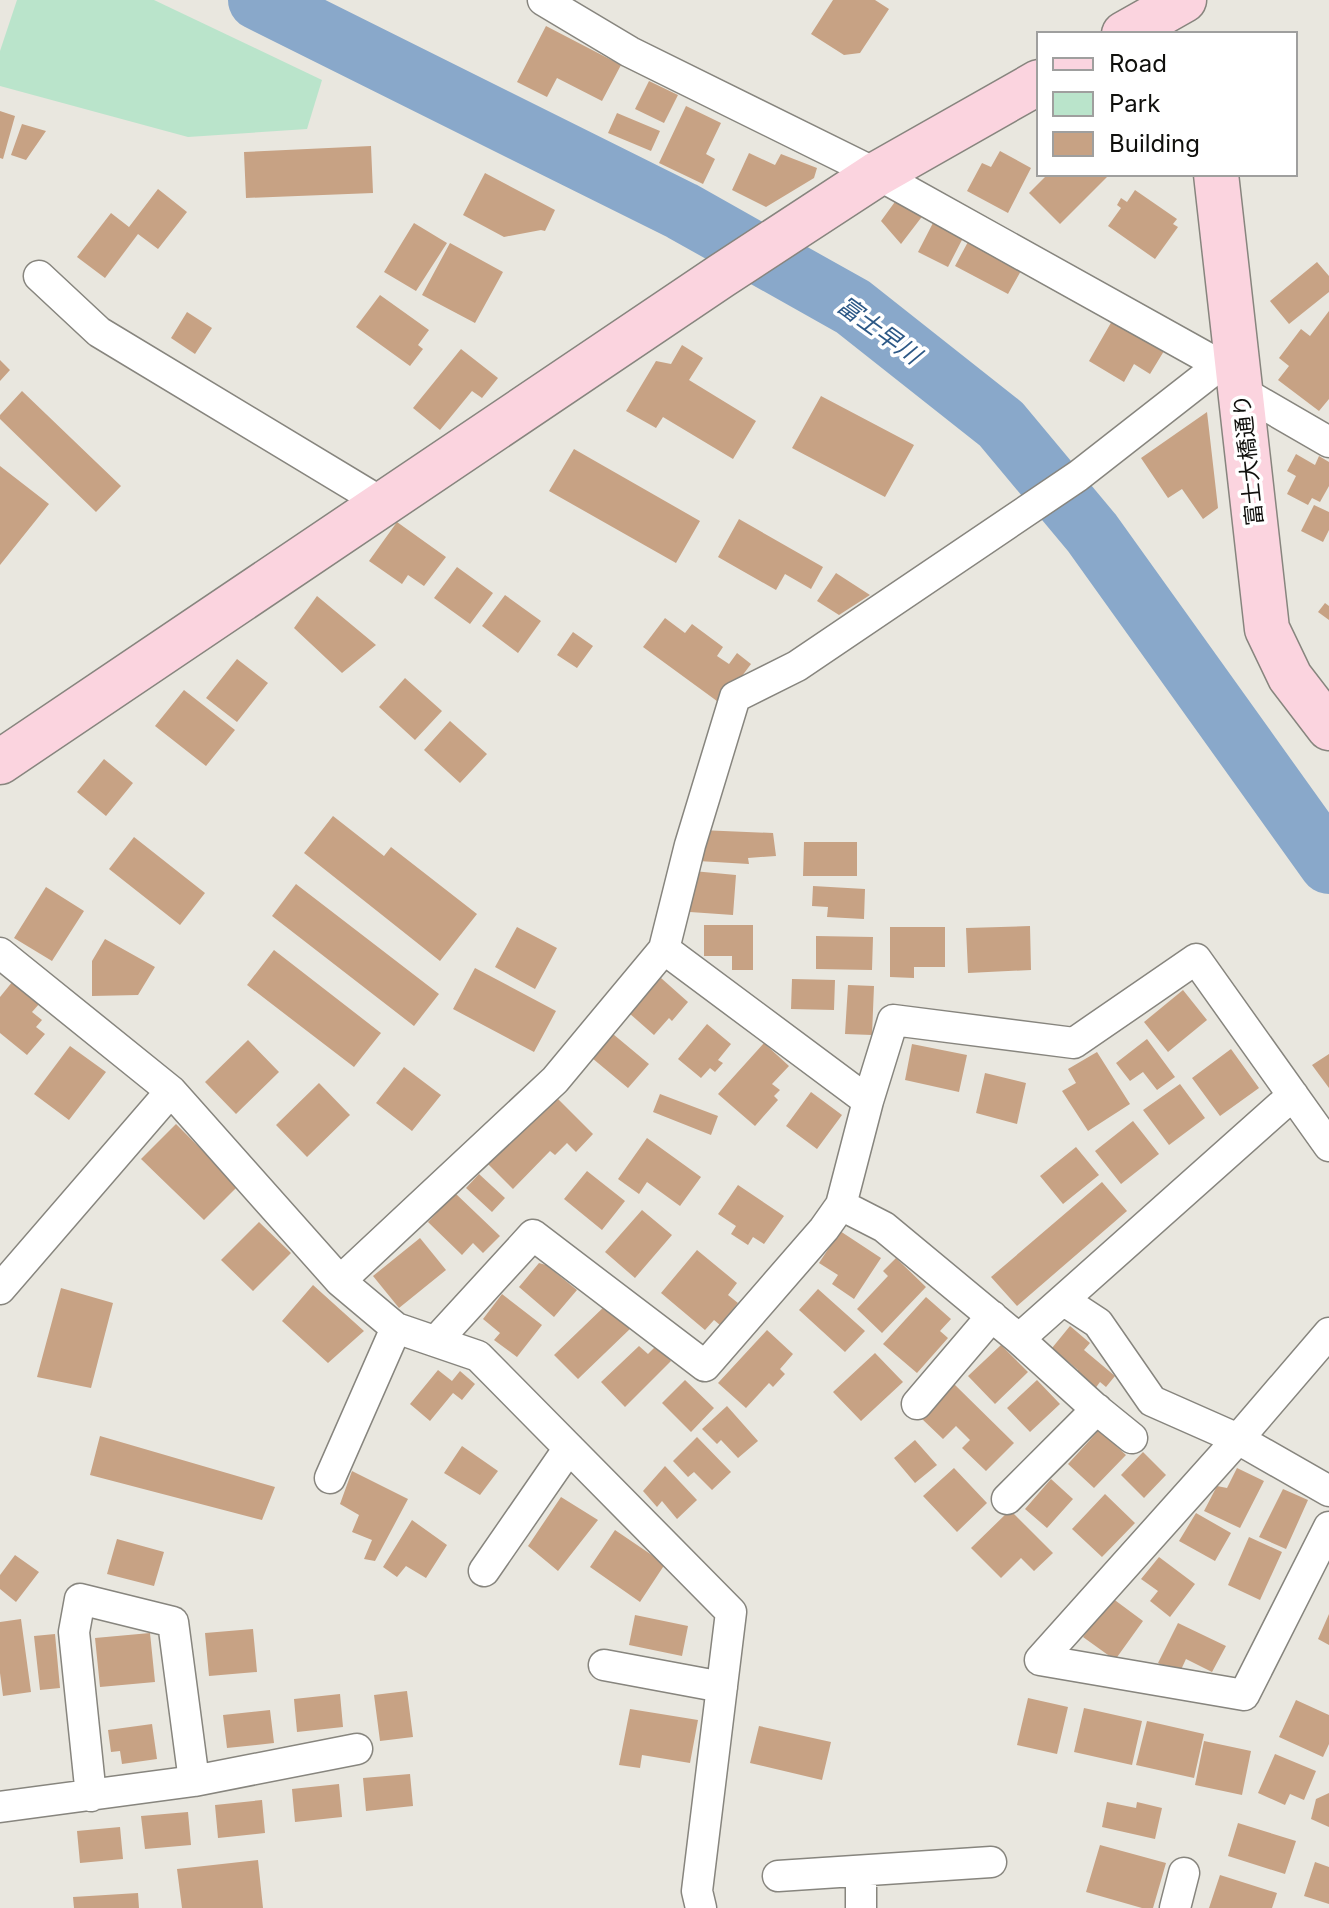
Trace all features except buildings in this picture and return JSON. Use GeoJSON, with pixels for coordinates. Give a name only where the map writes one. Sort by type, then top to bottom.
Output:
{"type":"FeatureCollection","features":[{"type":"Feature","properties":{"kind":"street"},"geometry":{"type":"LineString","coordinates":[[543,0],[630,52],[877,174],[1233,373],[1329,442]]}},
{"type":"Feature","properties":{"kind":"street"},"geometry":{"type":"LineString","coordinates":[[1128,32],[1184,0]]}},
{"type":"Feature","properties":{"kind":"street"},"geometry":{"type":"LineString","coordinates":[[1196,0],[1200,32]]}},
{"type":"Feature","properties":{"kind":"street"},"geometry":{"type":"LineString","coordinates":[[0,762],[779,238],[877,174],[1037,83]]}},
{"type":"Feature","properties":{"kind":"street","name":"富士大橋通り"},"geometry":{"type":"LineString","coordinates":[[1216,176],[1233,373],[1267,629],[1290,677],[1329,728]]}},
{"type":"Feature","properties":{"kind":"street"},"geometry":{"type":"LineString","coordinates":[[39,276],[99,332],[384,504]]}},
{"type":"Feature","properties":{"kind":"street"},"geometry":{"type":"LineString","coordinates":[[340,1281],[555,1080],[664,949],[690,845],[735,697],[797,666],[1233,373]]}},
{"type":"Feature","properties":{"kind":"street"},"geometry":{"type":"LineString","coordinates":[[664,949],[868,1101]]}},
{"type":"Feature","properties":{"kind":"street"},"geometry":{"type":"LineString","coordinates":[[0,953],[171,1091],[340,1281],[396,1328],[478,1356],[731,1612],[697,1891],[701,1908]]}},
{"type":"Feature","properties":{"kind":"street"},"geometry":{"type":"LineString","coordinates":[[436,1341],[533,1235],[705,1366],[824,1229],[841,1205],[893,1020],[1074,1043],[1196,959],[1329,1146]]}},
{"type":"Feature","properties":{"kind":"street"},"geometry":{"type":"LineString","coordinates":[[0,1289],[171,1091]]}},
{"type":"Feature","properties":{"kind":"street"},"geometry":{"type":"LineString","coordinates":[[1019,1339],[1293,1095]]}},
{"type":"Feature","properties":{"kind":"street"},"geometry":{"type":"LineString","coordinates":[[841,1205],[884,1227],[1132,1438]]}},
{"type":"Feature","properties":{"kind":"street"},"geometry":{"type":"LineString","coordinates":[[1063,1300],[1098,1323],[1152,1401],[1238,1439],[1329,1491]]}},
{"type":"Feature","properties":{"kind":"street"},"geometry":{"type":"LineString","coordinates":[[917,1404],[992,1316]]}},
{"type":"Feature","properties":{"kind":"street"},"geometry":{"type":"LineString","coordinates":[[330,1478],[396,1328]]}},
{"type":"Feature","properties":{"kind":"street"},"geometry":{"type":"LineString","coordinates":[[1329,1333],[1040,1660],[1244,1695],[1329,1527]]}},
{"type":"Feature","properties":{"kind":"street"},"geometry":{"type":"LineString","coordinates":[[1007,1499],[1097,1409]]}},
{"type":"Feature","properties":{"kind":"street"},"geometry":{"type":"LineString","coordinates":[[484,1571],[569,1448]]}},
{"type":"Feature","properties":{"kind":"street"},"geometry":{"type":"LineString","coordinates":[[91,1796],[74,1632],[80,1599],[173,1622],[194,1781]]}},
{"type":"Feature","properties":{"kind":"street"},"geometry":{"type":"LineString","coordinates":[[604,1665],[722,1687]]}},
{"type":"Feature","properties":{"kind":"street"},"geometry":{"type":"LineString","coordinates":[[0,1807],[194,1781],[357,1749]]}},
{"type":"Feature","properties":{"kind":"street"},"geometry":{"type":"LineString","coordinates":[[778,1876],[991,1862]]}},
{"type":"Feature","properties":{"kind":"street"},"geometry":{"type":"LineString","coordinates":[[861,1871],[861,1908]]}},
{"type":"Feature","properties":{"kind":"street"},"geometry":{"type":"LineString","coordinates":[[1175,1908],[1184,1873]]}},
{"type":"Feature","properties":{"kind":"green space"},"geometry":{"type":"Polygon","coordinates":[[[17,0],[154,0],[322,80],[307,129],[188,137],[0,86],[0,51],[17,0]]]}},
{"type":"Feature","properties":{"kind":"waterway","name":"富士早川"},"geometry":{"type":"LineString","coordinates":[[258,0],[682,211],[853,307],[1001,424],[1092,533],[1329,864]]}}]}
